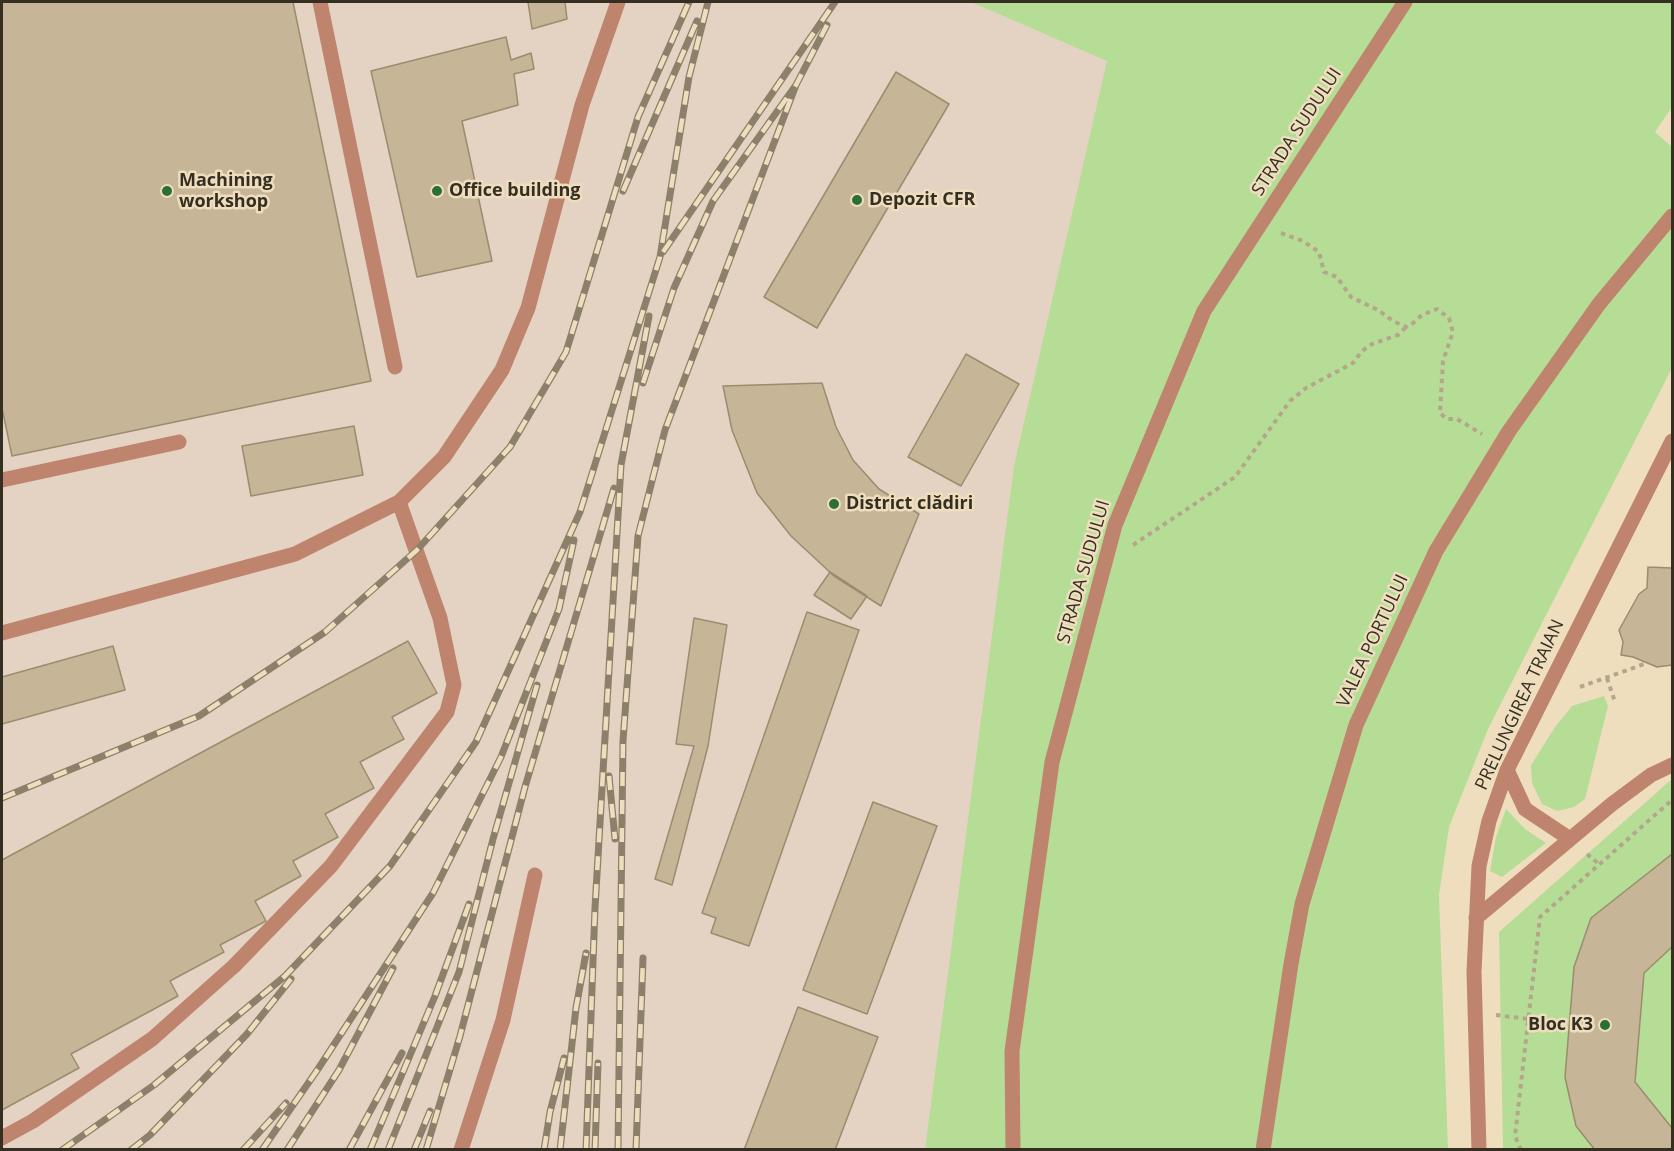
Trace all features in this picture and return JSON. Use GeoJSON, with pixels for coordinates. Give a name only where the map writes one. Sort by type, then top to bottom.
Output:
{"type":"FeatureCollection","features":[{"type":"Feature","properties":{"kind":"street"},"geometry":{"type":"LineString","coordinates":[[320,2],[395,367]]}},
{"type":"Feature","properties":{"kind":"street"},"geometry":{"type":"LineString","coordinates":[[2,633],[295,554],[399,502],[444,457],[502,370],[528,308],[582,105],[618,2]]}},
{"type":"Feature","properties":{"kind":"street","name":"STRADA SUDULUI"},"geometry":{"type":"LineString","coordinates":[[1013,1149],[1012,1051],[1052,762],[1114,525],[1204,311],[1405,2]]}},
{"type":"Feature","properties":{"kind":"street","name":"VALEA PORTULUI"},"geometry":{"type":"LineString","coordinates":[[1263,1149],[1302,904],[1356,725],[1436,552],[1501,444],[1599,304],[1672,216]]}},
{"type":"Feature","properties":{"kind":"street"},"geometry":{"type":"LineString","coordinates":[[2,480],[179,442]]}},
{"type":"Feature","properties":{"kind":"street","name":"PRELUNGIREA TRAIAN"},"geometry":{"type":"LineString","coordinates":[[1479,1149],[1474,972],[1479,866],[1489,821],[1507,770],[1671,446]]}},
{"type":"Feature","properties":{"kind":"street"},"geometry":{"type":"LineString","coordinates":[[2,1138],[33,1121],[152,1039],[234,966],[331,866],[447,712],[454,685],[440,618],[399,502]]}},
{"type":"Feature","properties":{"kind":"street"},"geometry":{"type":"LineString","coordinates":[[1476,918],[1612,804],[1651,775],[1672,765]]}},
{"type":"Feature","properties":{"kind":"street"},"geometry":{"type":"LineString","coordinates":[[1507,770],[1525,809],[1570,839]]}},
{"type":"Feature","properties":{"kind":"street"},"geometry":{"type":"LineString","coordinates":[[461,1149],[503,1020],[535,875]]}},
{"type":"Feature","properties":{"kind":"path"},"geometry":{"type":"LineString","coordinates":[[1259,225],[1303,241],[1319,252],[1324,272],[1337,277],[1352,297],[1406,327]]}},
{"type":"Feature","properties":{"kind":"path"},"geometry":{"type":"LineString","coordinates":[[1106,559],[1129,548],[1235,477],[1290,401],[1306,388],[1353,363],[1372,344],[1398,335],[1422,315],[1437,309],[1449,318],[1453,332],[1443,361],[1440,413],[1447,419],[1457,418],[1501,444]]}},
{"type":"Feature","properties":{"kind":"path"},"geometry":{"type":"LineString","coordinates":[[1580,687],[1647,663]]}},
{"type":"Feature","properties":{"kind":"path"},"geometry":{"type":"LineString","coordinates":[[1606,677],[1615,702]]}},
{"type":"Feature","properties":{"kind":"path"},"geometry":{"type":"LineString","coordinates":[[1521,1149],[1515,1136],[1540,917],[1672,800]]}},
{"type":"Feature","properties":{"kind":"path"},"geometry":{"type":"LineString","coordinates":[[1504,1016],[1528,1019]]}},
{"type":"Feature","properties":{"kind":"shaded area"},"geometry":{"type":"Polygon","coordinates":[[[2,2],[1467,2],[1068,1149],[2,1150],[2,2]]]}},
{"type":"Feature","properties":{"kind":"green space"},"geometry":{"type":"Polygon","coordinates":[[[971,2],[1672,2],[1672,107],[1655,132],[1672,147],[1672,368],[1488,729],[1449,827],[1439,895],[1448,1149],[925,1150],[1014,466],[1107,61],[971,2]]]}},
{"type":"Feature","properties":{"kind":"green space"},"geometry":{"type":"Polygon","coordinates":[[[1604,696],[1608,706],[1585,799],[1574,807],[1557,811],[1542,804],[1532,783],[1531,765],[1555,727],[1572,706],[1604,696]]]}},
{"type":"Feature","properties":{"kind":"green space"},"geometry":{"type":"Polygon","coordinates":[[[1672,779],[1672,854],[1591,918],[1574,967],[1595,1149],[1503,1149],[1499,932],[1672,779]]]}},
{"type":"Feature","properties":{"kind":"green space"},"geometry":{"type":"Polygon","coordinates":[[[1506,809],[1525,829],[1546,843],[1502,877],[1490,871],[1496,837],[1506,809]]]}},
{"type":"Feature","properties":{"kind":"green space"},"geometry":{"type":"Polygon","coordinates":[[[1672,947],[1672,1128],[1635,1082],[1644,973],[1672,947]]]}},
{"type":"Feature","properties":{"kind":"building","name":"Machining workshop"},"geometry":{"type":"Polygon","coordinates":[[[2,2],[293,2],[371,381],[12,456],[2,408],[2,2]]]}},
{"type":"Feature","properties":{"kind":"building"},"geometry":{"type":"Polygon","coordinates":[[[528,2],[565,2],[567,19],[532,29],[528,2]]]}},
{"type":"Feature","properties":{"kind":"building","name":"Office building"},"geometry":{"type":"Polygon","coordinates":[[[506,37],[511,60],[531,53],[534,69],[514,74],[518,105],[462,121],[492,261],[417,277],[371,71],[506,37]]]}},
{"type":"Feature","properties":{"kind":"building","name":"Depozit CFR"},"geometry":{"type":"Polygon","coordinates":[[[896,72],[949,104],[817,328],[764,297],[896,72]]]}},
{"type":"Feature","properties":{"kind":"building"},"geometry":{"type":"Polygon","coordinates":[[[966,354],[1019,384],[961,486],[908,457],[966,354]]]}},
{"type":"Feature","properties":{"kind":"building","name":"District clădiri"},"geometry":{"type":"Polygon","coordinates":[[[822,383],[836,427],[853,460],[879,489],[919,514],[881,606],[834,576],[791,536],[757,493],[732,430],[723,386],[822,383]]]}},
{"type":"Feature","properties":{"kind":"building"},"geometry":{"type":"Polygon","coordinates":[[[354,426],[363,475],[251,496],[242,446],[354,426]]]}},
{"type":"Feature","properties":{"kind":"building"},"geometry":{"type":"Polygon","coordinates":[[[1648,567],[1672,568],[1672,665],[1657,667],[1633,657],[1621,655],[1623,642],[1619,630],[1639,594],[1647,588],[1648,567]]]}},
{"type":"Feature","properties":{"kind":"building"},"geometry":{"type":"Polygon","coordinates":[[[830,572],[867,596],[851,619],[814,595],[830,572]]]}},
{"type":"Feature","properties":{"kind":"building"},"geometry":{"type":"Polygon","coordinates":[[[807,612],[859,630],[749,946],[711,933],[716,918],[702,913],[807,612]]]}},
{"type":"Feature","properties":{"kind":"building"},"geometry":{"type":"Polygon","coordinates":[[[694,618],[727,625],[708,746],[672,885],[655,879],[694,746],[676,744],[694,618]]]}},
{"type":"Feature","properties":{"kind":"building"},"geometry":{"type":"Polygon","coordinates":[[[408,641],[437,693],[392,717],[404,739],[360,762],[374,788],[325,814],[338,837],[293,861],[301,876],[255,901],[266,921],[220,945],[224,952],[170,981],[178,996],[71,1054],[79,1068],[2,1110],[2,860],[408,641]]]}},
{"type":"Feature","properties":{"kind":"building"},"geometry":{"type":"Polygon","coordinates":[[[113,646],[125,690],[2,724],[2,677],[113,646]]]}},
{"type":"Feature","properties":{"kind":"building"},"geometry":{"type":"Polygon","coordinates":[[[873,802],[937,826],[867,1014],[803,990],[873,802]]]}},
{"type":"Feature","properties":{"kind":"building","name":"Bloc K3"},"geometry":{"type":"Polygon","coordinates":[[[1672,854],[1672,947],[1644,973],[1635,1082],[1672,1128],[1672,1150],[1595,1150],[1576,1126],[1565,1077],[1574,967],[1591,918],[1672,854]]]}},
{"type":"Feature","properties":{"kind":"building"},"geometry":{"type":"Polygon","coordinates":[[[798,1007],[878,1037],[835,1150],[744,1150],[798,1007]]]}},
{"type":"Feature","properties":{"kind":"railway"},"geometry":{"type":"LineString","coordinates":[[2,798],[199,716],[325,632],[417,550],[510,447],[566,352],[638,117],[689,2]]}},
{"type":"Feature","properties":{"kind":"railway"},"geometry":{"type":"LineString","coordinates":[[62,1150],[154,1085],[285,976],[390,866],[476,742],[580,512],[660,257],[689,77],[708,2]]}},
{"type":"Feature","properties":{"kind":"railway"},"geometry":{"type":"LineString","coordinates":[[663,252],[835,2]]}},
{"type":"Feature","properties":{"kind":"railway"},"geometry":{"type":"LineString","coordinates":[[623,191],[697,21]]}},
{"type":"Feature","properties":{"kind":"railway"},"geometry":{"type":"LineString","coordinates":[[643,383],[674,288],[713,201],[796,85],[827,25]]}},
{"type":"Feature","properties":{"kind":"railway"},"geometry":{"type":"LineString","coordinates":[[618,1150],[623,741],[638,536],[665,430],[796,85]]}},
{"type":"Feature","properties":{"kind":"railway"},"geometry":{"type":"LineString","coordinates":[[586,1150],[595,908],[621,465],[649,316]]}},
{"type":"Feature","properties":{"kind":"railway"},"geometry":{"type":"LineString","coordinates":[[426,1150],[460,1036],[525,787],[614,488]]}},
{"type":"Feature","properties":{"kind":"railway"},"geometry":{"type":"LineString","coordinates":[[262,1150],[433,893],[501,757],[559,609],[574,540]]}},
{"type":"Feature","properties":{"kind":"railway"},"geometry":{"type":"LineString","coordinates":[[388,1150],[459,972],[493,839],[537,685]]}},
{"type":"Feature","properties":{"kind":"railway"},"geometry":{"type":"LineString","coordinates":[[609,776],[615,839]]}},
{"type":"Feature","properties":{"kind":"railway"},"geometry":{"type":"LineString","coordinates":[[370,1150],[435,996],[469,904]]}},
{"type":"Feature","properties":{"kind":"railway"},"geometry":{"type":"LineString","coordinates":[[560,1150],[576,1008],[586,953]]}},
{"type":"Feature","properties":{"kind":"railway"},"geometry":{"type":"LineString","coordinates":[[636,1150],[643,958]]}},
{"type":"Feature","properties":{"kind":"railway"},"geometry":{"type":"LineString","coordinates":[[287,1150],[339,1070],[393,968]]}},
{"type":"Feature","properties":{"kind":"railway"},"geometry":{"type":"LineString","coordinates":[[131,1150],[150,1135],[247,1034],[291,979]]}},
{"type":"Feature","properties":{"kind":"railway"},"geometry":{"type":"LineString","coordinates":[[349,1150],[402,1053]]}},
{"type":"Feature","properties":{"kind":"railway"},"geometry":{"type":"LineString","coordinates":[[544,1150],[550,1112],[564,1058]]}},
{"type":"Feature","properties":{"kind":"railway"},"geometry":{"type":"LineString","coordinates":[[595,1150],[598,1063]]}},
{"type":"Feature","properties":{"kind":"railway"},"geometry":{"type":"LineString","coordinates":[[243,1150],[286,1103]]}},
{"type":"Feature","properties":{"kind":"railway"},"geometry":{"type":"LineString","coordinates":[[414,1150],[430,1111]]}},
{"type":"Feature","properties":{"kind":"place","name":"Machining workshop"},"geometry":{"type":"Point","coordinates":[167,191]}},
{"type":"Feature","properties":{"kind":"place","name":"Office building"},"geometry":{"type":"Point","coordinates":[437,191]}},
{"type":"Feature","properties":{"kind":"place","name":"Depozit CFR"},"geometry":{"type":"Point","coordinates":[857,200]}},
{"type":"Feature","properties":{"kind":"place","name":"District clădiri"},"geometry":{"type":"Point","coordinates":[834,504]}},
{"type":"Feature","properties":{"kind":"place","name":"Bloc K3"},"geometry":{"type":"Point","coordinates":[1605,1025]}}]}
